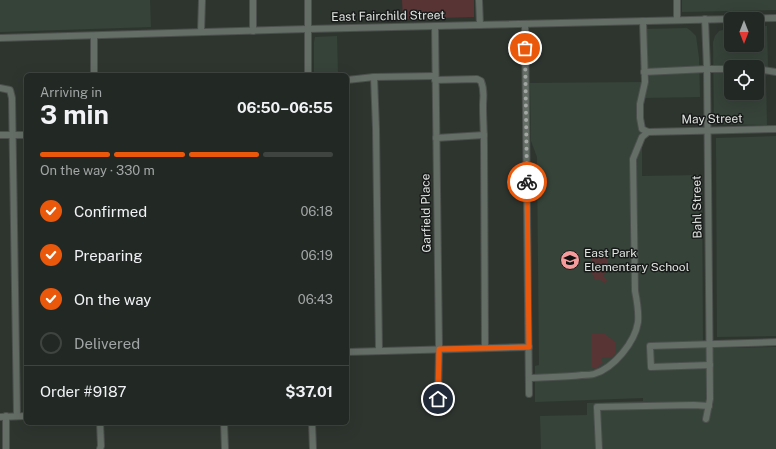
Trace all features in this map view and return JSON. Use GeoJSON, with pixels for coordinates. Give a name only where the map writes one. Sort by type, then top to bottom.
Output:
{"type":"FeatureCollection","features":[{"type":"Feature","properties":{"kind":"street"},"geometry":{"type":"LineString","coordinates":[[201,32],[202,0]]}},
{"type":"Feature","properties":{"kind":"street"},"geometry":{"type":"LineString","coordinates":[[253,0],[253,31]]}},
{"type":"Feature","properties":{"kind":"street"},"geometry":{"type":"LineString","coordinates":[[308,0],[308,73]]}},
{"type":"Feature","properties":{"kind":"street"},"geometry":{"type":"LineString","coordinates":[[479,0],[480,25]]}},
{"type":"Feature","properties":{"kind":"street"},"geometry":{"type":"LineString","coordinates":[[677,0],[677,20]]}},
{"type":"Feature","properties":{"kind":"street","name":"East Fairchild Street"},"geometry":{"type":"LineString","coordinates":[[0,38],[776,18]]}},
{"type":"Feature","properties":{"kind":"street","name":"Bahl Street"},"geometry":{"type":"LineString","coordinates":[[706,19],[710,344],[710,399],[706,419]]}},
{"type":"Feature","properties":{"kind":"street"},"geometry":{"type":"LineString","coordinates":[[530,378],[594,374],[612,365],[625,351],[637,328],[638,308],[635,291],[633,160],[642,137],[648,132],[642,129],[640,118],[640,104],[645,82],[643,21]]}},
{"type":"Feature","properties":{"kind":"street"},"geometry":{"type":"LineString","coordinates":[[525,24],[529,394]]}},
{"type":"Feature","properties":{"kind":"street","name":"Garfield Place"},"geometry":{"type":"LineString","coordinates":[[435,26],[439,349],[438,399]]}},
{"type":"Feature","properties":{"kind":"street"},"geometry":{"type":"LineString","coordinates":[[94,36],[94,73]]}},
{"type":"Feature","properties":{"kind":"street"},"geometry":{"type":"LineString","coordinates":[[644,72],[724,69]]}},
{"type":"Feature","properties":{"kind":"street"},"geometry":{"type":"LineString","coordinates":[[764,70],[776,72]]}},
{"type":"Feature","properties":{"kind":"street"},"geometry":{"type":"LineString","coordinates":[[349,80],[374,77],[477,79],[481,81],[484,90],[485,348]]}},
{"type":"Feature","properties":{"kind":"street"},"geometry":{"type":"LineString","coordinates":[[374,77],[379,351]]}},
{"type":"Feature","properties":{"kind":"street"},"geometry":{"type":"LineString","coordinates":[[0,88],[10,90],[12,98],[17,416]]}},
{"type":"Feature","properties":{"kind":"street","name":"May Street"},"geometry":{"type":"LineString","coordinates":[[648,132],[776,129]]}},
{"type":"Feature","properties":{"kind":"street"},"geometry":{"type":"LineString","coordinates":[[0,135],[24,135]]}},
{"type":"Feature","properties":{"kind":"street"},"geometry":{"type":"LineString","coordinates":[[436,138],[484,135]]}},
{"type":"Feature","properties":{"kind":"street"},"geometry":{"type":"LineString","coordinates":[[710,365],[650,367],[650,346],[776,342]]}},
{"type":"Feature","properties":{"kind":"street"},"geometry":{"type":"LineString","coordinates":[[349,352],[529,347]]}},
{"type":"Feature","properties":{"kind":"street"},"geometry":{"type":"LineString","coordinates":[[599,449],[597,407],[709,406]]}},
{"type":"Feature","properties":{"kind":"street"},"geometry":{"type":"LineString","coordinates":[[6,449],[3,417],[24,416]]}},
{"type":"Feature","properties":{"kind":"street"},"geometry":{"type":"LineString","coordinates":[[100,425],[100,449]]}},
{"type":"Feature","properties":{"kind":"street"},"geometry":{"type":"LineString","coordinates":[[224,425],[225,449]]}},
{"type":"Feature","properties":{"kind":"street"},"geometry":{"type":"LineString","coordinates":[[312,425],[313,449]]}},
{"type":"Feature","properties":{"kind":"shaded area"},"geometry":{"type":"Polygon","coordinates":[[[0,0],[150,0],[151,27],[0,32],[0,0]]]}},
{"type":"Feature","properties":{"kind":"shaded area"},"geometry":{"type":"Polygon","coordinates":[[[402,0],[474,0],[474,17],[403,19],[402,0]]]}},
{"type":"Feature","properties":{"kind":"shaded area"},"geometry":{"type":"Polygon","coordinates":[[[682,0],[776,0],[776,10],[682,12],[682,0]]]}},
{"type":"Feature","properties":{"kind":"shaded area"},"geometry":{"type":"Polygon","coordinates":[[[764,26],[767,26],[767,125],[714,124],[713,42],[719,31],[724,30],[724,52],[764,52],[764,26]]]}},
{"type":"Feature","properties":{"kind":"shaded area"},"geometry":{"type":"Polygon","coordinates":[[[687,28],[696,36],[699,58],[700,97],[642,98],[642,176],[702,175],[703,348],[776,347],[776,449],[541,449],[540,416],[587,415],[587,403],[643,401],[643,398],[535,402],[535,366],[539,365],[537,157],[531,141],[530,83],[644,82],[643,29],[687,28]]]}},
{"type":"Feature","properties":{"kind":"shaded area"},"geometry":{"type":"Polygon","coordinates":[[[337,36],[338,73],[314,73],[315,37],[337,36]]]}},
{"type":"Feature","properties":{"kind":"shaded area"},"geometry":{"type":"Polygon","coordinates":[[[776,136],[776,336],[717,337],[716,138],[776,136]]]}},
{"type":"Feature","properties":{"kind":"shaded area"},"geometry":{"type":"Polygon","coordinates":[[[608,256],[608,270],[603,276],[607,280],[605,283],[600,280],[595,280],[591,271],[591,257],[608,256]]]}},
{"type":"Feature","properties":{"kind":"shaded area"},"geometry":{"type":"Polygon","coordinates":[[[591,334],[605,334],[615,342],[615,354],[612,357],[603,357],[601,360],[603,362],[596,369],[591,367],[591,334]]]}},
{"type":"Feature","properties":{"kind":"way so far"},"geometry":{"type":"LineString","coordinates":[[525,48],[527,182]]}},
{"type":"Feature","properties":{"kind":"place","name":"East Park Elementary School"},"geometry":{"type":"Point","coordinates":[570,260]}},
{"type":"Feature","properties":{"kind":"route"},"geometry":{"type":"LineString","coordinates":[[438,399],[439,349],[529,347],[527,182]]}}]}
